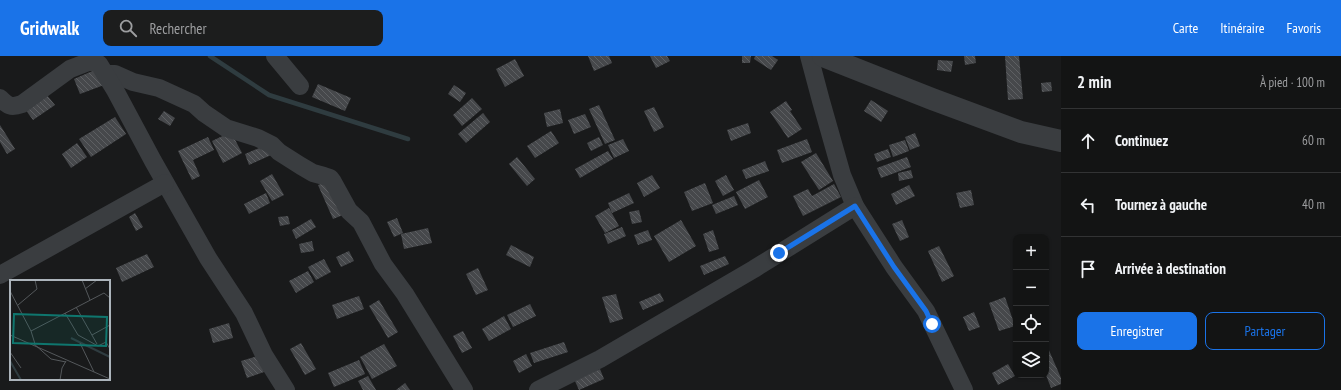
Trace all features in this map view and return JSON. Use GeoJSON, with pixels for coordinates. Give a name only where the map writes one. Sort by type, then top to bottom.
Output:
{"type":"FeatureCollection","features":[{"type":"Feature","properties":{"kind":"street"},"geometry":{"type":"LineString","coordinates":[[275,56],[300,86]]}},
{"type":"Feature","properties":{"kind":"street"},"geometry":{"type":"LineString","coordinates":[[809,56],[820,101],[842,175],[855,206],[894,267],[926,311],[964,390]]}},
{"type":"Feature","properties":{"kind":"street"},"geometry":{"type":"LineString","coordinates":[[830,58],[932,99],[1021,132],[1061,141]]}},
{"type":"Feature","properties":{"kind":"street"},"geometry":{"type":"LineString","coordinates":[[0,98],[7,105],[14,107],[22,104],[70,70],[88,62],[99,64],[115,90],[208,258],[244,313],[264,355],[286,390]]}},
{"type":"Feature","properties":{"kind":"street"},"geometry":{"type":"LineString","coordinates":[[105,74],[115,74],[133,82],[159,88],[176,95],[194,104],[226,128],[258,138],[272,145],[279,152],[301,166],[330,178],[349,211],[361,222],[383,264],[405,294],[464,390]]}},
{"type":"Feature","properties":{"kind":"street"},"geometry":{"type":"LineString","coordinates":[[0,276],[166,183]]}},
{"type":"Feature","properties":{"kind":"street"},"geometry":{"type":"LineString","coordinates":[[538,390],[614,351],[754,269],[855,206]]}},
{"type":"Feature","properties":{"kind":"building"},"geometry":{"type":"Polygon","coordinates":[[[588,56],[609,56],[612,63],[594,71],[588,56]]]}},
{"type":"Feature","properties":{"kind":"building"},"geometry":{"type":"Polygon","coordinates":[[[650,56],[667,56],[670,61],[656,68],[650,56]]]}},
{"type":"Feature","properties":{"kind":"building"},"geometry":{"type":"Polygon","coordinates":[[[742,56],[751,56],[750,63],[742,63],[742,56]]]}},
{"type":"Feature","properties":{"kind":"building"},"geometry":{"type":"Polygon","coordinates":[[[755,56],[772,56],[778,60],[771,70],[754,59],[755,56]]]}},
{"type":"Feature","properties":{"kind":"building"},"geometry":{"type":"Polygon","coordinates":[[[964,56],[975,56],[976,63],[965,65],[964,56]]]}},
{"type":"Feature","properties":{"kind":"building"},"geometry":{"type":"Polygon","coordinates":[[[1005,56],[1019,56],[1023,99],[1008,100],[1005,56]]]}},
{"type":"Feature","properties":{"kind":"building"},"geometry":{"type":"Polygon","coordinates":[[[515,59],[524,76],[505,87],[496,69],[515,59]]]}},
{"type":"Feature","properties":{"kind":"building"},"geometry":{"type":"Polygon","coordinates":[[[938,60],[953,61],[951,72],[937,70],[938,60]]]}},
{"type":"Feature","properties":{"kind":"building"},"geometry":{"type":"Polygon","coordinates":[[[97,69],[104,85],[80,94],[74,79],[97,69]]]}},
{"type":"Feature","properties":{"kind":"building"},"geometry":{"type":"Polygon","coordinates":[[[1051,82],[1052,91],[1042,92],[1041,83],[1051,82]]]}},
{"type":"Feature","properties":{"kind":"building"},"geometry":{"type":"Polygon","coordinates":[[[318,84],[351,98],[345,111],[312,97],[318,84]]]}},
{"type":"Feature","properties":{"kind":"building"},"geometry":{"type":"Polygon","coordinates":[[[454,85],[466,93],[460,102],[448,94],[454,85]]]}},
{"type":"Feature","properties":{"kind":"building"},"geometry":{"type":"Polygon","coordinates":[[[46,94],[55,105],[33,120],[25,109],[46,94]]]}},
{"type":"Feature","properties":{"kind":"building"},"geometry":{"type":"Polygon","coordinates":[[[472,98],[482,109],[462,126],[453,115],[472,98]]]}},
{"type":"Feature","properties":{"kind":"building"},"geometry":{"type":"Polygon","coordinates":[[[871,100],[888,111],[881,122],[864,111],[871,100]]]}},
{"type":"Feature","properties":{"kind":"building"},"geometry":{"type":"Polygon","coordinates":[[[786,101],[792,110],[790,111],[802,129],[788,138],[770,112],[786,101]]]}},
{"type":"Feature","properties":{"kind":"building"},"geometry":{"type":"Polygon","coordinates":[[[599,105],[615,140],[605,144],[589,109],[599,105]]]}},
{"type":"Feature","properties":{"kind":"building"},"geometry":{"type":"Polygon","coordinates":[[[654,107],[664,127],[654,132],[644,111],[654,107]]]}},
{"type":"Feature","properties":{"kind":"building"},"geometry":{"type":"Polygon","coordinates":[[[560,109],[563,123],[547,127],[544,113],[560,109]]]}},
{"type":"Feature","properties":{"kind":"building"},"geometry":{"type":"Polygon","coordinates":[[[164,111],[175,118],[170,126],[158,119],[164,111]]]}},
{"type":"Feature","properties":{"kind":"building"},"geometry":{"type":"Polygon","coordinates":[[[483,113],[490,122],[466,143],[458,134],[483,113]]]}},
{"type":"Feature","properties":{"kind":"building"},"geometry":{"type":"Polygon","coordinates":[[[585,114],[591,127],[574,134],[568,120],[585,114]]]}},
{"type":"Feature","properties":{"kind":"building"},"geometry":{"type":"Polygon","coordinates":[[[115,117],[126,134],[91,157],[79,139],[115,117]]]}},
{"type":"Feature","properties":{"kind":"building"},"geometry":{"type":"Polygon","coordinates":[[[748,123],[751,133],[731,141],[727,130],[748,123]]]}},
{"type":"Feature","properties":{"kind":"building"},"geometry":{"type":"Polygon","coordinates":[[[0,125],[15,149],[7,154],[0,142],[0,125]]]}},
{"type":"Feature","properties":{"kind":"building"},"geometry":{"type":"Polygon","coordinates":[[[551,131],[559,143],[535,158],[527,146],[551,131]]]}},
{"type":"Feature","properties":{"kind":"building"},"geometry":{"type":"Polygon","coordinates":[[[231,132],[242,153],[223,163],[212,141],[231,132]]]}},
{"type":"Feature","properties":{"kind":"building"},"geometry":{"type":"Polygon","coordinates":[[[915,133],[920,146],[910,150],[905,137],[915,133]]]}},
{"type":"Feature","properties":{"kind":"building"},"geometry":{"type":"Polygon","coordinates":[[[208,137],[214,150],[193,160],[200,176],[192,180],[178,151],[208,137]]]}},
{"type":"Feature","properties":{"kind":"building"},"geometry":{"type":"Polygon","coordinates":[[[599,137],[603,145],[591,151],[587,143],[599,137]]]}},
{"type":"Feature","properties":{"kind":"building"},"geometry":{"type":"Polygon","coordinates":[[[623,139],[629,151],[614,158],[608,145],[623,139]]]}},
{"type":"Feature","properties":{"kind":"building"},"geometry":{"type":"Polygon","coordinates":[[[807,139],[812,152],[782,163],[777,150],[807,139]]]}},
{"type":"Feature","properties":{"kind":"building"},"geometry":{"type":"Polygon","coordinates":[[[905,140],[909,151],[893,157],[889,145],[905,140]]]}},
{"type":"Feature","properties":{"kind":"building"},"geometry":{"type":"Polygon","coordinates":[[[77,143],[87,157],[71,168],[62,154],[77,143]]]}},
{"type":"Feature","properties":{"kind":"building"},"geometry":{"type":"Polygon","coordinates":[[[266,145],[271,155],[249,165],[245,154],[266,145]]]}},
{"type":"Feature","properties":{"kind":"building"},"geometry":{"type":"Polygon","coordinates":[[[888,149],[891,157],[877,162],[874,154],[888,149]]]}},
{"type":"Feature","properties":{"kind":"building"},"geometry":{"type":"Polygon","coordinates":[[[608,151],[613,159],[580,178],[575,169],[608,151]]]}},
{"type":"Feature","properties":{"kind":"building"},"geometry":{"type":"Polygon","coordinates":[[[816,153],[833,181],[819,190],[801,162],[816,153]]]}},
{"type":"Feature","properties":{"kind":"building"},"geometry":{"type":"Polygon","coordinates":[[[517,157],[535,179],[527,186],[509,164],[517,157]]]}},
{"type":"Feature","properties":{"kind":"building"},"geometry":{"type":"Polygon","coordinates":[[[907,157],[911,167],[881,178],[877,168],[907,157]]]}},
{"type":"Feature","properties":{"kind":"building"},"geometry":{"type":"Polygon","coordinates":[[[765,161],[769,171],[746,179],[742,170],[765,161]]]}},
{"type":"Feature","properties":{"kind":"building"},"geometry":{"type":"Polygon","coordinates":[[[911,170],[913,178],[899,181],[898,173],[911,170]]]}},
{"type":"Feature","properties":{"kind":"building"},"geometry":{"type":"Polygon","coordinates":[[[272,174],[284,195],[272,201],[260,181],[272,174]]]}},
{"type":"Feature","properties":{"kind":"building"},"geometry":{"type":"Polygon","coordinates":[[[652,175],[660,188],[644,197],[637,183],[652,175]]]}},
{"type":"Feature","properties":{"kind":"building"},"geometry":{"type":"Polygon","coordinates":[[[726,175],[734,190],[723,196],[715,181],[726,175]]]}},
{"type":"Feature","properties":{"kind":"building"},"geometry":{"type":"Polygon","coordinates":[[[759,180],[768,197],[745,209],[736,192],[759,180]]]}},
{"type":"Feature","properties":{"kind":"building"},"geometry":{"type":"Polygon","coordinates":[[[328,181],[343,215],[333,219],[318,185],[328,181]]]}},
{"type":"Feature","properties":{"kind":"building"},"geometry":{"type":"Polygon","coordinates":[[[705,183],[713,203],[692,211],[684,192],[705,183]]]}},
{"type":"Feature","properties":{"kind":"building"},"geometry":{"type":"Polygon","coordinates":[[[834,184],[841,197],[803,216],[793,196],[808,189],[812,196],[834,184]]]}},
{"type":"Feature","properties":{"kind":"building"},"geometry":{"type":"Polygon","coordinates":[[[909,185],[915,196],[896,205],[891,194],[909,185]]]}},
{"type":"Feature","properties":{"kind":"building"},"geometry":{"type":"Polygon","coordinates":[[[971,190],[974,205],[960,208],[956,193],[971,190]]]}},
{"type":"Feature","properties":{"kind":"building"},"geometry":{"type":"Polygon","coordinates":[[[266,193],[270,203],[249,214],[244,204],[266,193]]]}},
{"type":"Feature","properties":{"kind":"building"},"geometry":{"type":"Polygon","coordinates":[[[629,193],[634,203],[612,213],[608,203],[629,193]]]}},
{"type":"Feature","properties":{"kind":"building"},"geometry":{"type":"Polygon","coordinates":[[[734,196],[738,205],[716,214],[712,205],[734,196]]]}},
{"type":"Feature","properties":{"kind":"building"},"geometry":{"type":"Polygon","coordinates":[[[609,208],[619,226],[605,233],[595,216],[609,208]]]}},
{"type":"Feature","properties":{"kind":"building"},"geometry":{"type":"Polygon","coordinates":[[[639,210],[642,222],[632,224],[629,212],[639,210]]]}},
{"type":"Feature","properties":{"kind":"building"},"geometry":{"type":"Polygon","coordinates":[[[135,213],[143,227],[136,231],[129,217],[135,213]]]}},
{"type":"Feature","properties":{"kind":"building"},"geometry":{"type":"Polygon","coordinates":[[[288,216],[290,224],[280,226],[278,217],[288,216]]]}},
{"type":"Feature","properties":{"kind":"building"},"geometry":{"type":"Polygon","coordinates":[[[397,218],[403,233],[394,237],[387,222],[397,218]]]}},
{"type":"Feature","properties":{"kind":"building"},"geometry":{"type":"Polygon","coordinates":[[[311,219],[316,227],[296,239],[292,230],[311,219]]]}},
{"type":"Feature","properties":{"kind":"building"},"geometry":{"type":"Polygon","coordinates":[[[681,220],[696,246],[669,262],[654,236],[681,220]]]}},
{"type":"Feature","properties":{"kind":"building"},"geometry":{"type":"Polygon","coordinates":[[[902,220],[909,237],[900,241],[892,224],[902,220]]]}},
{"type":"Feature","properties":{"kind":"building"},"geometry":{"type":"Polygon","coordinates":[[[622,227],[626,236],[608,244],[604,234],[622,227]]]}},
{"type":"Feature","properties":{"kind":"building"},"geometry":{"type":"Polygon","coordinates":[[[428,228],[432,243],[404,249],[401,234],[428,228]]]}},
{"type":"Feature","properties":{"kind":"building"},"geometry":{"type":"Polygon","coordinates":[[[648,230],[652,240],[638,245],[634,235],[648,230]]]}},
{"type":"Feature","properties":{"kind":"building"},"geometry":{"type":"Polygon","coordinates":[[[713,230],[719,249],[709,252],[703,234],[713,230]]]}},
{"type":"Feature","properties":{"kind":"building"},"geometry":{"type":"Polygon","coordinates":[[[312,241],[314,251],[301,253],[299,244],[312,241]]]}},
{"type":"Feature","properties":{"kind":"building"},"geometry":{"type":"Polygon","coordinates":[[[511,245],[534,257],[530,267],[506,255],[511,245]]]}},
{"type":"Feature","properties":{"kind":"building"},"geometry":{"type":"Polygon","coordinates":[[[939,246],[954,276],[942,282],[928,251],[939,246]]]}},
{"type":"Feature","properties":{"kind":"building"},"geometry":{"type":"Polygon","coordinates":[[[349,251],[354,261],[341,267],[336,257],[349,251]]]}},
{"type":"Feature","properties":{"kind":"building"},"geometry":{"type":"Polygon","coordinates":[[[147,254],[154,267],[122,282],[116,268],[147,254]]]}},
{"type":"Feature","properties":{"kind":"building"},"geometry":{"type":"Polygon","coordinates":[[[725,256],[729,264],[704,275],[700,266],[725,256]]]}},
{"type":"Feature","properties":{"kind":"building"},"geometry":{"type":"Polygon","coordinates":[[[324,259],[331,272],[316,280],[308,267],[324,259]]]}},
{"type":"Feature","properties":{"kind":"building"},"geometry":{"type":"Polygon","coordinates":[[[478,268],[488,290],[476,295],[466,274],[478,268]]]}},
{"type":"Feature","properties":{"kind":"building"},"geometry":{"type":"Polygon","coordinates":[[[308,271],[314,282],[296,293],[289,281],[308,271]]]}},
{"type":"Feature","properties":{"kind":"building"},"geometry":{"type":"Polygon","coordinates":[[[660,293],[664,301],[643,310],[639,302],[660,293]]]}},
{"type":"Feature","properties":{"kind":"building"},"geometry":{"type":"Polygon","coordinates":[[[616,294],[623,319],[610,323],[602,297],[616,294]]]}},
{"type":"Feature","properties":{"kind":"building"},"geometry":{"type":"Polygon","coordinates":[[[359,296],[364,309],[337,319],[332,305],[359,296]]]}},
{"type":"Feature","properties":{"kind":"building"},"geometry":{"type":"Polygon","coordinates":[[[1005,297],[1013,320],[1013,327],[999,331],[989,303],[1005,297]]]}},
{"type":"Feature","properties":{"kind":"building"},"geometry":{"type":"Polygon","coordinates":[[[379,300],[398,332],[388,338],[369,306],[379,300]]]}},
{"type":"Feature","properties":{"kind":"building"},"geometry":{"type":"Polygon","coordinates":[[[530,304],[536,316],[513,327],[507,315],[530,304]]]}},
{"type":"Feature","properties":{"kind":"building"},"geometry":{"type":"Polygon","coordinates":[[[974,312],[980,327],[969,331],[963,317],[974,312]]]}},
{"type":"Feature","properties":{"kind":"building"},"geometry":{"type":"Polygon","coordinates":[[[504,316],[511,329],[489,341],[482,329],[504,316]]]}},
{"type":"Feature","properties":{"kind":"building"},"geometry":{"type":"Polygon","coordinates":[[[229,323],[233,338],[213,343],[209,329],[229,323]]]}},
{"type":"Feature","properties":{"kind":"building"},"geometry":{"type":"Polygon","coordinates":[[[463,331],[472,348],[462,353],[453,336],[463,331]]]}},
{"type":"Feature","properties":{"kind":"building"},"geometry":{"type":"Polygon","coordinates":[[[564,342],[568,352],[534,363],[530,353],[564,342]]]}},
{"type":"Feature","properties":{"kind":"building"},"geometry":{"type":"Polygon","coordinates":[[[301,343],[316,369],[305,375],[290,349],[301,343]]]}},
{"type":"Feature","properties":{"kind":"building"},"geometry":{"type":"Polygon","coordinates":[[[384,344],[397,366],[372,379],[360,357],[384,344]]]}},
{"type":"Feature","properties":{"kind":"building"},"geometry":{"type":"Polygon","coordinates":[[[1049,350],[1061,378],[1061,384],[1051,388],[1047,378],[1049,378],[1049,350]]]}},
{"type":"Feature","properties":{"kind":"building"},"geometry":{"type":"Polygon","coordinates":[[[526,354],[532,366],[519,373],[513,361],[526,354]]]}},
{"type":"Feature","properties":{"kind":"building"},"geometry":{"type":"Polygon","coordinates":[[[258,356],[264,372],[247,378],[241,361],[258,356]]]}},
{"type":"Feature","properties":{"kind":"building"},"geometry":{"type":"Polygon","coordinates":[[[359,360],[365,374],[334,387],[328,373],[359,360]]]}},
{"type":"Feature","properties":{"kind":"building"},"geometry":{"type":"Polygon","coordinates":[[[1008,364],[1013,373],[1013,377],[998,385],[992,373],[1008,364]]]}},
{"type":"Feature","properties":{"kind":"building"},"geometry":{"type":"Polygon","coordinates":[[[600,369],[604,379],[579,390],[574,379],[600,369]]]}},
{"type":"Feature","properties":{"kind":"building"},"geometry":{"type":"Polygon","coordinates":[[[368,376],[376,390],[363,390],[358,381],[368,376]]]}},
{"type":"Feature","properties":{"kind":"building"},"geometry":{"type":"Polygon","coordinates":[[[405,383],[410,390],[396,390],[405,383]]]}},
{"type":"Feature","properties":{"kind":"waterway"},"geometry":{"type":"LineString","coordinates":[[210,56],[269,95],[408,139]]}},
{"type":"Feature","properties":{"kind":"route"},"geometry":{"type":"LineString","coordinates":[[779,253],[855,206],[894,267],[926,311],[932,324]]}}]}
